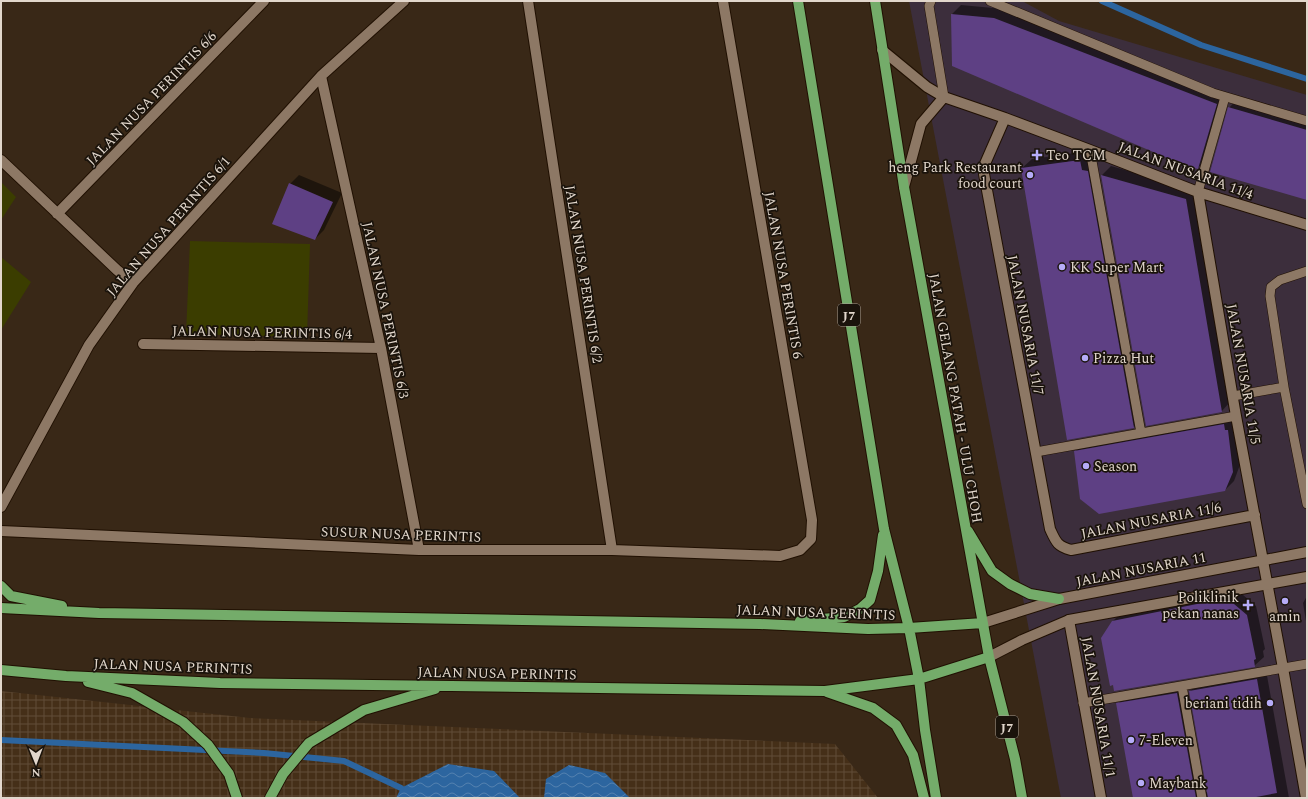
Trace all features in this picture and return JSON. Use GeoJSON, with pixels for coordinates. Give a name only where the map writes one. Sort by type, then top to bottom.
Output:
{"type":"FeatureCollection","features":[{"type":"Feature","properties":{"kind":"main road","name":"J7"},"geometry":{"type":"LineString","coordinates":[[798,1],[884,529],[909,628],[919,679],[924,730],[936,798]]}},
{"type":"Feature","properties":{"kind":"main road","name":"JALAN GELANG PATAH - ULU CHOH"},"geometry":{"type":"LineString","coordinates":[[875,1],[904,188],[964,524],[989,657],[1015,759],[1022,798]]}},
{"type":"Feature","properties":{"kind":"main road"},"geometry":{"type":"LineString","coordinates":[[964,524],[992,571],[1010,584],[1030,594],[1060,599]]}},
{"type":"Feature","properties":{"kind":"main road"},"geometry":{"type":"LineString","coordinates":[[760,624],[844,617],[860,609],[870,600],[878,571],[884,529]]}},
{"type":"Feature","properties":{"kind":"main road"},"geometry":{"type":"LineString","coordinates":[[1,586],[11,596],[99,612]]}},
{"type":"Feature","properties":{"kind":"main road","name":"JALAN NUSA PERINTIS"},"geometry":{"type":"LineString","coordinates":[[1,608],[99,612],[760,624],[868,629],[983,623]]}},
{"type":"Feature","properties":{"kind":"main road","name":"JALAN NUSA PERINTIS"},"geometry":{"type":"LineString","coordinates":[[1,670],[66,676],[220,683],[825,691],[919,679],[989,657]]}},
{"type":"Feature","properties":{"kind":"main road"},"geometry":{"type":"LineString","coordinates":[[66,676],[132,693],[183,722],[208,745],[229,774],[237,798]]}},
{"type":"Feature","properties":{"kind":"main road"},"geometry":{"type":"LineString","coordinates":[[270,798],[283,774],[308,743],[364,710],[445,686]]}},
{"type":"Feature","properties":{"kind":"main road"},"geometry":{"type":"LineString","coordinates":[[825,691],[873,708],[896,725],[913,755],[924,798]]}},
{"type":"Feature","properties":{"kind":"street","name":"JALAN NUSA PERINTIS 6/6"},"geometry":{"type":"LineString","coordinates":[[57,214],[264,1]]}},
{"type":"Feature","properties":{"kind":"street","name":"JALAN NUSA PERINTIS 6/1"},"geometry":{"type":"LineString","coordinates":[[1,507],[89,344],[133,283],[321,76],[404,1]]}},
{"type":"Feature","properties":{"kind":"street","name":"JALAN NUSA PERINTIS 6/2"},"geometry":{"type":"LineString","coordinates":[[528,1],[612,550]]}},
{"type":"Feature","properties":{"kind":"street","name":"JALAN NUSA PERINTIS 6"},"geometry":{"type":"LineString","coordinates":[[723,1],[812,520],[811,539],[800,550]]}},
{"type":"Feature","properties":{"kind":"street","name":"JALAN NUSARIA 11/4"},"geometry":{"type":"LineString","coordinates":[[882,50],[927,87],[944,97],[1005,118],[1198,192],[1307,225]]}},
{"type":"Feature","properties":{"kind":"street","name":"JALAN NUSA PERINTIS 6/3"},"geometry":{"type":"LineString","coordinates":[[321,76],[381,348],[419,550]]}},
{"type":"Feature","properties":{"kind":"street"},"geometry":{"type":"LineString","coordinates":[[904,188],[921,124],[944,97]]}},
{"type":"Feature","properties":{"kind":"street","name":"JALAN NUSARIA 11/7"},"geometry":{"type":"LineString","coordinates":[[1005,118],[984,166],[984,174],[1050,529],[1055,539]]}},
{"type":"Feature","properties":{"kind":"street"},"geometry":{"type":"LineString","coordinates":[[1,160],[117,270],[133,283]]}},
{"type":"Feature","properties":{"kind":"street","name":"JALAN NUSARIA 11/5"},"geometry":{"type":"LineString","coordinates":[[1198,192],[1236,416],[1284,668],[1306,798]]}},
{"type":"Feature","properties":{"kind":"street","name":"JALAN NUSA PERINTIS 6/4"},"geometry":{"type":"LineString","coordinates":[[142,344],[381,348]]}},
{"type":"Feature","properties":{"kind":"street","name":"JALAN NUSARIA 11/6"},"geometry":{"type":"LineString","coordinates":[[1055,539],[1061,547],[1071,550],[1255,515]]}},
{"type":"Feature","properties":{"kind":"street","name":"SUSUR NUSA PERINTIS"},"geometry":{"type":"LineString","coordinates":[[1,531],[419,550],[612,550],[780,556],[800,550]]}},
{"type":"Feature","properties":{"kind":"street","name":"JALAN NUSARIA 11"},"geometry":{"type":"LineString","coordinates":[[983,623],[1060,599],[1307,552]]}},
{"type":"Feature","properties":{"kind":"street"},"geometry":{"type":"LineString","coordinates":[[989,657],[1022,640],[1069,620],[1307,577]]}},
{"type":"Feature","properties":{"kind":"street","name":"JALAN NUSARIA 11/1"},"geometry":{"type":"LineString","coordinates":[[1069,620],[1101,798]]}},
{"type":"Feature","properties":{"kind":"lane"},"geometry":{"type":"LineString","coordinates":[[932,1],[929,6],[944,97]]}},
{"type":"Feature","properties":{"kind":"lane"},"geometry":{"type":"LineString","coordinates":[[990,1],[1213,93],[1307,121]]}},
{"type":"Feature","properties":{"kind":"lane"},"geometry":{"type":"LineString","coordinates":[[1198,192],[1225,97]]}},
{"type":"Feature","properties":{"kind":"lane"},"geometry":{"type":"LineString","coordinates":[[1090,150],[1141,433]]}},
{"type":"Feature","properties":{"kind":"lane"},"geometry":{"type":"LineString","coordinates":[[1307,271],[1280,280],[1271,287],[1270,296],[1284,387],[1307,504]]}},
{"type":"Feature","properties":{"kind":"lane"},"geometry":{"type":"LineString","coordinates":[[1233,396],[1284,387]]}},
{"type":"Feature","properties":{"kind":"lane"},"geometry":{"type":"LineString","coordinates":[[1036,452],[1236,416]]}},
{"type":"Feature","properties":{"kind":"lane"},"geometry":{"type":"LineString","coordinates":[[1083,703],[1307,664]]}},
{"type":"Feature","properties":{"kind":"lane"},"geometry":{"type":"LineString","coordinates":[[1182,686],[1202,798]]}},
{"type":"Feature","properties":{"kind":"shaded area"},"geometry":{"type":"Polygon","coordinates":[[[909,1],[1022,1],[1059,21],[1307,95],[1307,798],[1061,798],[909,1]]]}},
{"type":"Feature","properties":{"kind":"shaded area"},"geometry":{"type":"Polygon","coordinates":[[[1,182],[16,197],[1,220],[1,182]]]}},
{"type":"Feature","properties":{"kind":"shaded area"},"geometry":{"type":"Polygon","coordinates":[[[190,241],[310,244],[307,337],[186,334],[190,241]]]}},
{"type":"Feature","properties":{"kind":"shaded area"},"geometry":{"type":"Polygon","coordinates":[[[1,257],[31,282],[1,330],[1,257]]]}},
{"type":"Feature","properties":{"kind":"shaded area"},"geometry":{"type":"Polygon","coordinates":[[[1,691],[250,718],[835,744],[878,798],[1,798],[1,691]]]}},
{"type":"Feature","properties":{"kind":"water"},"geometry":{"type":"Polygon","coordinates":[[[448,764],[494,771],[520,798],[396,798],[401,788],[448,764]]]}},
{"type":"Feature","properties":{"kind":"water"},"geometry":{"type":"Polygon","coordinates":[[[569,765],[605,773],[630,798],[544,798],[546,779],[569,765]]]}},
{"type":"Feature","properties":{"kind":"building"},"geometry":{"type":"Polygon","coordinates":[[[951,14],[994,18],[1217,104],[1198,169],[1186,166],[952,66],[951,14]]]}},
{"type":"Feature","properties":{"kind":"building"},"geometry":{"type":"Polygon","coordinates":[[[1228,107],[1307,130],[1307,200],[1210,172],[1228,107]]]}},
{"type":"Feature","properties":{"kind":"building"},"geometry":{"type":"Polygon","coordinates":[[[1080,160],[1082,170],[1088,171],[1134,428],[1067,440],[1021,168],[1080,160]]]}},
{"type":"Feature","properties":{"kind":"building"},"geometry":{"type":"Polygon","coordinates":[[[1101,175],[1186,199],[1222,412],[1146,426],[1101,175]]]}},
{"type":"Feature","properties":{"kind":"building"},"geometry":{"type":"Polygon","coordinates":[[[289,183],[333,202],[315,240],[272,224],[289,183]]]}},
{"type":"Feature","properties":{"kind":"building"},"geometry":{"type":"Polygon","coordinates":[[[1224,424],[1225,430],[1228,430],[1233,472],[1225,491],[1099,514],[1080,499],[1074,451],[1224,424]]]}},
{"type":"Feature","properties":{"kind":"building"},"geometry":{"type":"Polygon","coordinates":[[[1227,598],[1247,615],[1256,659],[1254,660],[1255,667],[1114,691],[1113,685],[1110,686],[1101,638],[1112,621],[1227,598]]]}},
{"type":"Feature","properties":{"kind":"building"},"geometry":{"type":"Polygon","coordinates":[[[1257,679],[1277,793],[1251,798],[1208,798],[1189,691],[1257,679]]]}},
{"type":"Feature","properties":{"kind":"building"},"geometry":{"type":"Polygon","coordinates":[[[1177,693],[1196,798],[1133,798],[1116,703],[1177,693]]]}},
{"type":"Feature","properties":{"kind":"waterway"},"geometry":{"type":"LineString","coordinates":[[1102,1],[1201,45],[1307,79]]}},
{"type":"Feature","properties":{"kind":"waterway"},"geometry":{"type":"LineString","coordinates":[[1,740],[264,753],[344,761],[401,788]]}},
{"type":"Feature","properties":{"kind":"place","name":"Teo TCM"},"geometry":{"type":"Point","coordinates":[1037,155]}},
{"type":"Feature","properties":{"kind":"place","name":"heng Park Restaurant food court"},"geometry":{"type":"Point","coordinates":[1030,175]}},
{"type":"Feature","properties":{"kind":"place","name":"KK Super Mart"},"geometry":{"type":"Point","coordinates":[1062,267]}},
{"type":"Feature","properties":{"kind":"place","name":"Pizza Hut"},"geometry":{"type":"Point","coordinates":[1085,358]}},
{"type":"Feature","properties":{"kind":"place","name":"Season"},"geometry":{"type":"Point","coordinates":[1086,466]}},
{"type":"Feature","properties":{"kind":"place","name":"amin"},"geometry":{"type":"Point","coordinates":[1285,601]}},
{"type":"Feature","properties":{"kind":"place","name":"Poliklinik pekan nanas"},"geometry":{"type":"Point","coordinates":[1248,605]}},
{"type":"Feature","properties":{"kind":"place","name":"beriani tidih"},"geometry":{"type":"Point","coordinates":[1270,703]}},
{"type":"Feature","properties":{"kind":"place","name":"7-Eleven"},"geometry":{"type":"Point","coordinates":[1131,740]}},
{"type":"Feature","properties":{"kind":"place","name":"Maybank"},"geometry":{"type":"Point","coordinates":[1141,783]}}]}
